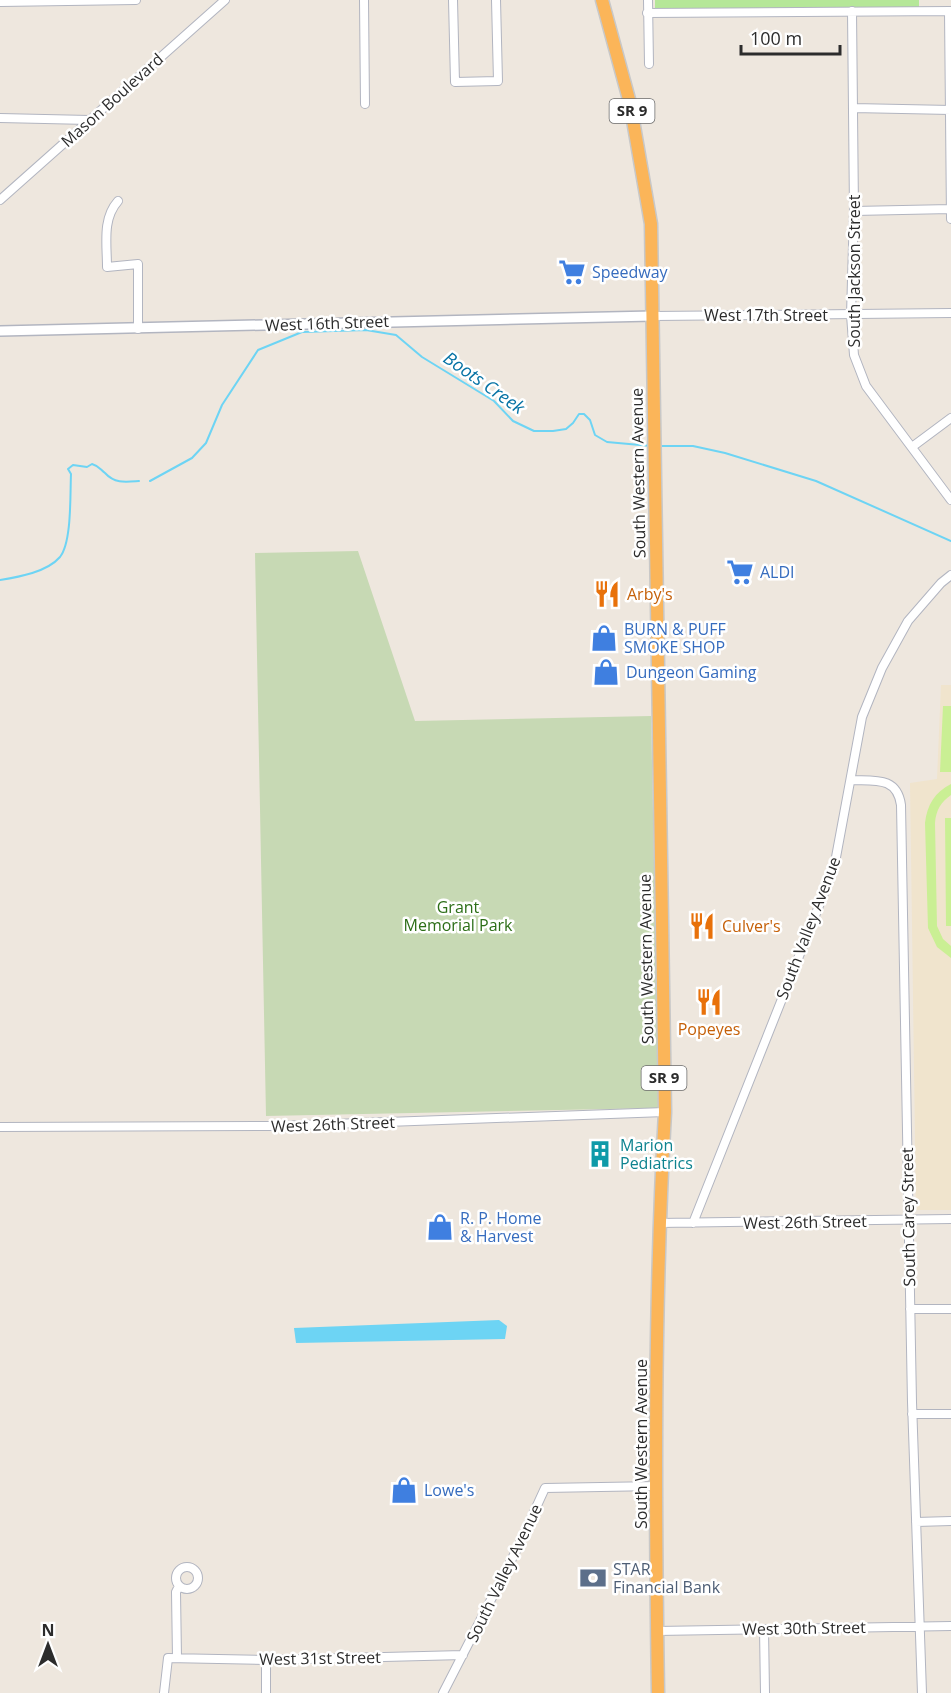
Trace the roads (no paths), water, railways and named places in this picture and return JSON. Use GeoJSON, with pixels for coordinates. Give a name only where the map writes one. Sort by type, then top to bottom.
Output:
{"type":"FeatureCollection","features":[{"type":"Feature","properties":{"kind":"highway","name":"South Western Avenue"},"geometry":{"type":"LineString","coordinates":[[602,0],[630,102],[651,224],[665,1112],[659,1223],[658,1693]]}},
{"type":"Feature","properties":{"kind":"street"},"geometry":{"type":"LineString","coordinates":[[0,2],[136,0]]}},
{"type":"Feature","properties":{"kind":"street","name":"Mason Boulevard"},"geometry":{"type":"LineString","coordinates":[[0,200],[225,0]]}},
{"type":"Feature","properties":{"kind":"street"},"geometry":{"type":"LineString","coordinates":[[364,0],[365,104]]}},
{"type":"Feature","properties":{"kind":"street"},"geometry":{"type":"LineString","coordinates":[[453,0],[455,82],[498,81],[496,0]]}},
{"type":"Feature","properties":{"kind":"street"},"geometry":{"type":"LineString","coordinates":[[648,0],[649,64]]}},
{"type":"Feature","properties":{"kind":"street","name":"South Jackson Street"},"geometry":{"type":"LineString","coordinates":[[852,11],[854,211],[851,315],[854,355],[866,386],[951,500]]}},
{"type":"Feature","properties":{"kind":"street"},"geometry":{"type":"LineString","coordinates":[[647,12],[950,11],[951,219]]}},
{"type":"Feature","properties":{"kind":"street"},"geometry":{"type":"LineString","coordinates":[[853,108],[950,110]]}},
{"type":"Feature","properties":{"kind":"street"},"geometry":{"type":"LineString","coordinates":[[0,118],[89,120]]}},
{"type":"Feature","properties":{"kind":"street"},"geometry":{"type":"LineString","coordinates":[[118,201],[111,209],[108,219],[107,267],[138,264],[138,329]]}},
{"type":"Feature","properties":{"kind":"street"},"geometry":{"type":"LineString","coordinates":[[854,211],[951,209]]}},
{"type":"Feature","properties":{"kind":"street","name":"West 17th Street"},"geometry":{"type":"LineString","coordinates":[[653,316],[951,313]]}},
{"type":"Feature","properties":{"kind":"street","name":"West 16th Street"},"geometry":{"type":"LineString","coordinates":[[0,331],[653,316]]}},
{"type":"Feature","properties":{"kind":"street"},"geometry":{"type":"LineString","coordinates":[[912,447],[951,418]]}},
{"type":"Feature","properties":{"kind":"street","name":"South Valley Avenue"},"geometry":{"type":"LineString","coordinates":[[693,1223],[834,868],[862,717],[882,668],[908,621],[941,583],[951,575]]}},
{"type":"Feature","properties":{"kind":"street","name":"South Carey Street"},"geometry":{"type":"LineString","coordinates":[[851,780],[880,781],[892,785],[900,792],[912,1414],[922,1693]]}},
{"type":"Feature","properties":{"kind":"street","name":"West 26th Street"},"geometry":{"type":"LineString","coordinates":[[0,1127],[278,1126],[665,1112]]}},
{"type":"Feature","properties":{"kind":"street","name":"West 26th Street"},"geometry":{"type":"LineString","coordinates":[[659,1223],[951,1219]]}},
{"type":"Feature","properties":{"kind":"street"},"geometry":{"type":"LineString","coordinates":[[910,1309],[951,1309]]}},
{"type":"Feature","properties":{"kind":"street"},"geometry":{"type":"LineString","coordinates":[[912,1414],[951,1414]]}},
{"type":"Feature","properties":{"kind":"street","name":"South Valley Avenue"},"geometry":{"type":"LineString","coordinates":[[443,1693],[518,1547],[545,1488],[657,1486]]}},
{"type":"Feature","properties":{"kind":"street"},"geometry":{"type":"LineString","coordinates":[[916,1522],[951,1521]]}},
{"type":"Feature","properties":{"kind":"street"},"geometry":{"type":"LineString","coordinates":[[164,1693],[168,1658],[177,1658],[176,1592],[180,1586]]}},
{"type":"Feature","properties":{"kind":"street","name":"West 30th Street"},"geometry":{"type":"LineString","coordinates":[[657,1631],[951,1626]]}},
{"type":"Feature","properties":{"kind":"street"},"geometry":{"type":"LineString","coordinates":[[764,1629],[765,1693]]}},
{"type":"Feature","properties":{"kind":"street","name":"West 31st Street"},"geometry":{"type":"LineString","coordinates":[[177,1658],[266,1660],[463,1655]]}},
{"type":"Feature","properties":{"kind":"street"},"geometry":{"type":"LineString","coordinates":[[266,1660],[266,1693]]}},
{"type":"Feature","properties":{"kind":"water"},"geometry":{"type":"Polygon","coordinates":[[[499,1320],[507,1326],[505,1339],[296,1343],[294,1328],[499,1320]]]}},
{"type":"Feature","properties":{"kind":"waterway","name":"Boots Creek"},"geometry":{"type":"LineString","coordinates":[[150,481],[192,458],[206,443],[222,405],[258,350],[302,332],[366,330],[396,335],[422,357],[494,401],[513,421],[534,431],[566,429],[579,414],[584,414],[590,420],[595,435],[607,442],[651,446]]}},
{"type":"Feature","properties":{"kind":"waterway","name":"Boots Creek"},"geometry":{"type":"LineString","coordinates":[[660,446],[693,446],[725,453],[816,481],[951,541]]}},
{"type":"Feature","properties":{"kind":"waterway","name":"Boots Creek"},"geometry":{"type":"LineString","coordinates":[[0,580],[40,570],[60,557],[67,541],[71,474],[68,469],[73,465],[87,467],[92,464],[117,481],[139,481]]}},
{"type":"Feature","properties":{"kind":"place","name":"Speedway"},"geometry":{"type":"Point","coordinates":[572,272]}},
{"type":"Feature","properties":{"kind":"place","name":"ALDI"},"geometry":{"type":"Point","coordinates":[740,572]}},
{"type":"Feature","properties":{"kind":"place","name":"Arby's"},"geometry":{"type":"Point","coordinates":[607,594]}},
{"type":"Feature","properties":{"kind":"place","name":"BURN & PUFF SMOKE SHOP"},"geometry":{"type":"Point","coordinates":[604,638]}},
{"type":"Feature","properties":{"kind":"place","name":"Dungeon Gaming"},"geometry":{"type":"Point","coordinates":[606,672]}},
{"type":"Feature","properties":{"kind":"place","name":"Culver's"},"geometry":{"type":"Point","coordinates":[702,926]}},
{"type":"Feature","properties":{"kind":"place","name":"Popeyes"},"geometry":{"type":"Point","coordinates":[709,1002]}},
{"type":"Feature","properties":{"kind":"place","name":"Marion Pediatrics"},"geometry":{"type":"Point","coordinates":[600,1154]}},
{"type":"Feature","properties":{"kind":"place","name":"R. P. Home & Harvest"},"geometry":{"type":"Point","coordinates":[440,1227]}},
{"type":"Feature","properties":{"kind":"place","name":"Lowe's"},"geometry":{"type":"Point","coordinates":[404,1490]}},
{"type":"Feature","properties":{"kind":"place","name":"STAR Financial Bank"},"geometry":{"type":"Point","coordinates":[593,1578]}},
{"type":"Feature","properties":{"kind":"park label","name":"Grant Memorial Park"},"geometry":{"type":"Point","coordinates":[458,916]}}]}
